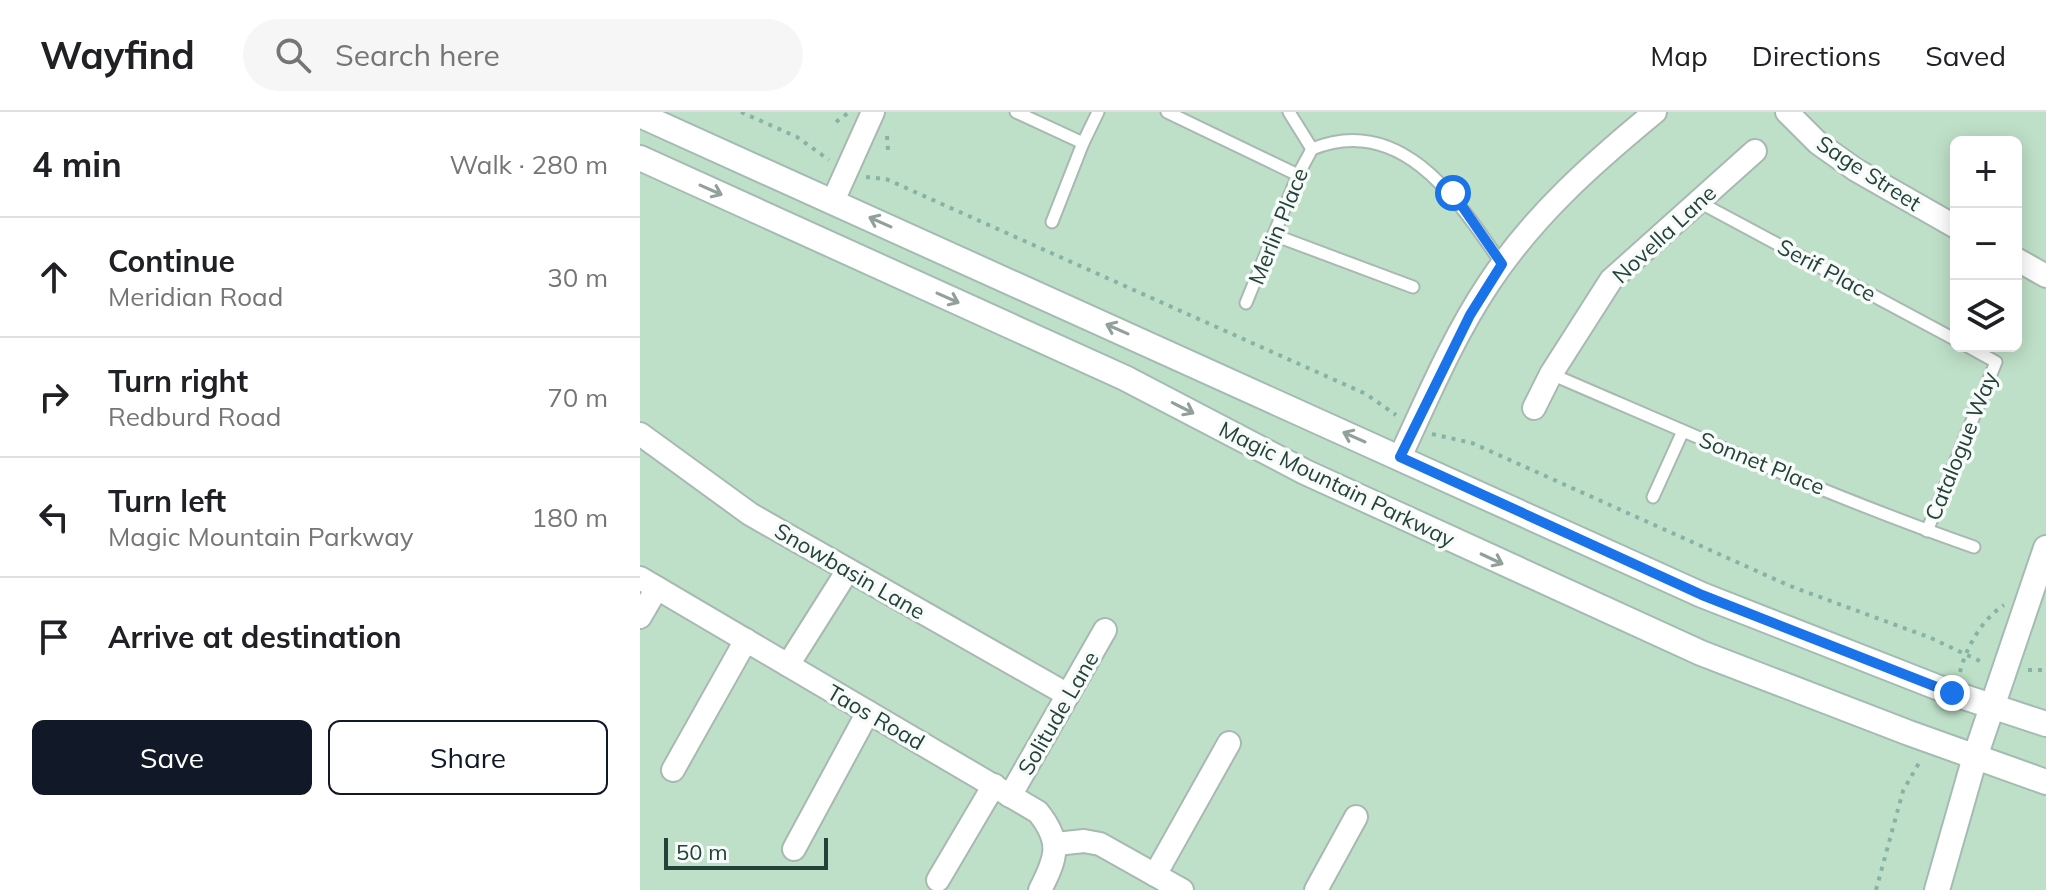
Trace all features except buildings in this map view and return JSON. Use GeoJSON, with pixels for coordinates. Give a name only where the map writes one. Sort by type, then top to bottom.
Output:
{"type":"FeatureCollection","features":[{"type":"Feature","properties":{"kind":"street"},"geometry":{"type":"LineString","coordinates":[[833,201],[873,112]]}},
{"type":"Feature","properties":{"kind":"street"},"geometry":{"type":"LineString","coordinates":[[1400,457],[1470,315],[1502,264],[1568,187],[1655,112]]}},
{"type":"Feature","properties":{"kind":"street","name":"Sage Street"},"geometry":{"type":"LineString","coordinates":[[1787,112],[1818,143],[1856,170],[1950,224]]}},
{"type":"Feature","properties":{"kind":"street"},"geometry":{"type":"LineString","coordinates":[[640,115],[1702,595],[1826,645],[2046,724]]}},
{"type":"Feature","properties":{"kind":"street","name":"Novella Lane"},"geometry":{"type":"LineString","coordinates":[[1534,408],[1551,374],[1611,280],[1755,151]]}},
{"type":"Feature","properties":{"kind":"street","name":"Magic Mountain Parkway"},"geometry":{"type":"LineString","coordinates":[[640,158],[1125,378],[1305,472],[1598,607],[1795,691],[2046,782]]}},
{"type":"Feature","properties":{"kind":"street"},"geometry":{"type":"LineString","coordinates":[[2022,262],[2046,276]]}},
{"type":"Feature","properties":{"kind":"street","name":"Snowbasin Lane"},"geometry":{"type":"LineString","coordinates":[[640,434],[750,514],[1068,695]]}},
{"type":"Feature","properties":{"kind":"street"},"geometry":{"type":"LineString","coordinates":[[1937,890],[1975,757],[2046,548]]}},
{"type":"Feature","properties":{"kind":"street"},"geometry":{"type":"LineString","coordinates":[[788,665],[848,570]]}},
{"type":"Feature","properties":{"kind":"street"},"geometry":{"type":"LineString","coordinates":[[640,617],[648,583]]}},
{"type":"Feature","properties":{"kind":"street","name":"Taos Road"},"geometry":{"type":"LineString","coordinates":[[648,583],[1038,812],[1051,828],[1056,844]]}},
{"type":"Feature","properties":{"kind":"street","name":"Solitude Lane"},"geometry":{"type":"LineString","coordinates":[[938,880],[1068,695],[1105,630]]}},
{"type":"Feature","properties":{"kind":"street"},"geometry":{"type":"LineString","coordinates":[[673,770],[746,640]]}},
{"type":"Feature","properties":{"kind":"street"},"geometry":{"type":"LineString","coordinates":[[794,849],[868,712]]}},
{"type":"Feature","properties":{"kind":"street"},"geometry":{"type":"LineString","coordinates":[[1157,881],[1229,743]]}},
{"type":"Feature","properties":{"kind":"street"},"geometry":{"type":"LineString","coordinates":[[1316,890],[1356,817]]}},
{"type":"Feature","properties":{"kind":"street"},"geometry":{"type":"LineString","coordinates":[[1040,890],[1054,860],[1056,844],[1084,841],[1100,844],[1157,881],[1182,890]]}},
{"type":"Feature","properties":{"kind":"lane"},"geometry":{"type":"LineString","coordinates":[[1016,112],[1083,143]]}},
{"type":"Feature","properties":{"kind":"lane"},"geometry":{"type":"LineString","coordinates":[[1052,222],[1098,112]]}},
{"type":"Feature","properties":{"kind":"lane"},"geometry":{"type":"LineString","coordinates":[[1167,112],[1298,175]]}},
{"type":"Feature","properties":{"kind":"lane"},"geometry":{"type":"LineString","coordinates":[[1289,112],[1312,149],[1330,140],[1369,137],[1423,162],[1453,193],[1502,264]]}},
{"type":"Feature","properties":{"kind":"lane","name":"Merlin Place"},"geometry":{"type":"LineString","coordinates":[[1246,303],[1298,175],[1312,149]]}},
{"type":"Feature","properties":{"kind":"lane","name":"Serif Place"},"geometry":{"type":"LineString","coordinates":[[1697,201],[1950,337]]}},
{"type":"Feature","properties":{"kind":"lane"},"geometry":{"type":"LineString","coordinates":[[1274,235],[1413,287]]}},
{"type":"Feature","properties":{"kind":"lane","name":"Catalogue Way"},"geometry":{"type":"LineString","coordinates":[[1927,531],[1996,362],[1978,352]]}},
{"type":"Feature","properties":{"kind":"lane","name":"Sonnet Place"},"geometry":{"type":"LineString","coordinates":[[1551,374],[1927,531],[1974,547]]}},
{"type":"Feature","properties":{"kind":"lane"},"geometry":{"type":"LineString","coordinates":[[1653,497],[1683,431]]}},
{"type":"Feature","properties":{"kind":"path"},"geometry":{"type":"LineString","coordinates":[[741,112],[797,137],[825,159]]}},
{"type":"Feature","properties":{"kind":"path"},"geometry":{"type":"LineString","coordinates":[[836,122],[850,112]]}},
{"type":"Feature","properties":{"kind":"path"},"geometry":{"type":"LineString","coordinates":[[869,178],[886,179],[1366,394],[1393,414]]}},
{"type":"Feature","properties":{"kind":"path"},"geometry":{"type":"LineString","coordinates":[[1437,436],[1472,443],[1790,586],[1931,638],[1983,662]]}},
{"type":"Feature","properties":{"kind":"path"},"geometry":{"type":"LineString","coordinates":[[1959,674],[1964,654],[1991,613]]}},
{"type":"Feature","properties":{"kind":"path"},"geometry":{"type":"LineString","coordinates":[[2029,670],[2046,670]]}},
{"type":"Feature","properties":{"kind":"path"},"geometry":{"type":"LineString","coordinates":[[1876,890],[1903,791],[1920,762]]}},
{"type":"Feature","properties":{"kind":"green space"},"geometry":{"type":"Polygon","coordinates":[[[640,112],[2046,112],[2046,890],[640,890],[640,112]]]}},
{"type":"Feature","properties":{"kind":"route"},"geometry":{"type":"LineString","coordinates":[[1453,193],[1502,264],[1487,285],[1444,364],[1400,457],[1702,595],[1952,693]]}}]}
